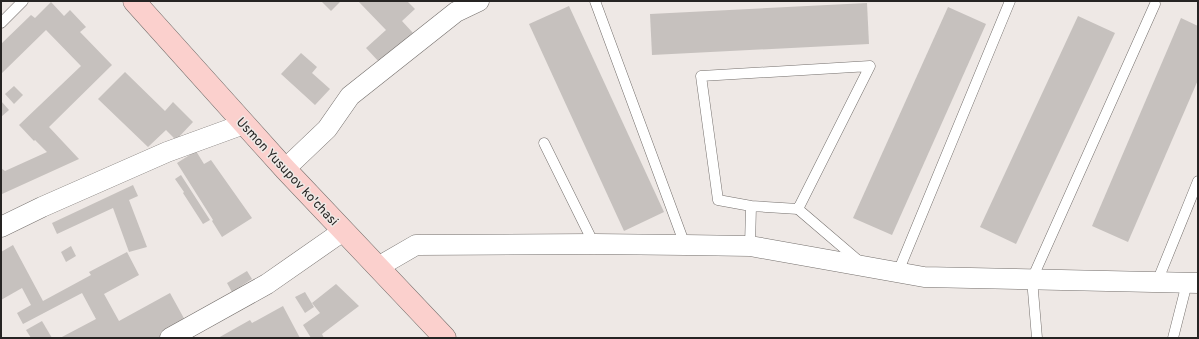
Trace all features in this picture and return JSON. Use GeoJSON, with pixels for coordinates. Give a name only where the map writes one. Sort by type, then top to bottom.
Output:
{"type":"FeatureCollection","features":[{"type":"Feature","properties":{"kind":"main road","name":"Usmon Yusupov ko'chasi"},"geometry":{"type":"LineString","coordinates":[[134,1],[285,169],[445,338]]}},
{"type":"Feature","properties":{"kind":"street"},"geometry":{"type":"LineString","coordinates":[[285,169],[327,129],[350,96],[456,12],[479,1]]}},
{"type":"Feature","properties":{"kind":"street"},"geometry":{"type":"LineString","coordinates":[[1,227],[42,207],[167,152],[244,124]]}},
{"type":"Feature","properties":{"kind":"street"},"geometry":{"type":"LineString","coordinates":[[170,338],[267,284],[343,231]]}},
{"type":"Feature","properties":{"kind":"street"},"geometry":{"type":"LineString","coordinates":[[378,267],[416,246],[594,244],[750,246],[924,277],[1193,283]]}},
{"type":"Feature","properties":{"kind":"lane"},"geometry":{"type":"LineString","coordinates":[[1,23],[23,1]]}},
{"type":"Feature","properties":{"kind":"lane"},"geometry":{"type":"LineString","coordinates":[[595,1],[685,245]]}},
{"type":"Feature","properties":{"kind":"lane"},"geometry":{"type":"LineString","coordinates":[[898,272],[1010,1]]}},
{"type":"Feature","properties":{"kind":"lane"},"geometry":{"type":"LineString","coordinates":[[1037,338],[1032,279],[1155,4]]}},
{"type":"Feature","properties":{"kind":"lane"},"geometry":{"type":"LineString","coordinates":[[798,209],[870,66],[701,76],[718,200],[751,206],[798,209],[865,266]]}},
{"type":"Feature","properties":{"kind":"lane"},"geometry":{"type":"LineString","coordinates":[[544,143],[594,244]]}},
{"type":"Feature","properties":{"kind":"lane"},"geometry":{"type":"LineString","coordinates":[[1157,282],[1198,181]]}},
{"type":"Feature","properties":{"kind":"lane"},"geometry":{"type":"LineString","coordinates":[[750,246],[751,206]]}},
{"type":"Feature","properties":{"kind":"lane"},"geometry":{"type":"LineString","coordinates":[[1173,338],[1193,283]]}},
{"type":"Feature","properties":{"kind":"building"},"geometry":{"type":"Polygon","coordinates":[[[321,1],[341,1],[331,11],[321,1]]]}},
{"type":"Feature","properties":{"kind":"building"},"geometry":{"type":"Polygon","coordinates":[[[358,1],[407,1],[415,9],[402,21],[413,33],[381,64],[366,48],[386,30],[358,1]]]}},
{"type":"Feature","properties":{"kind":"building"},"geometry":{"type":"Polygon","coordinates":[[[51,2],[64,16],[70,10],[86,27],[80,32],[112,65],[49,127],[79,159],[2,194],[1,168],[5,171],[47,152],[19,125],[81,66],[46,30],[1,74],[1,44],[31,15],[35,18],[51,2]]]}},
{"type":"Feature","properties":{"kind":"building"},"geometry":{"type":"Polygon","coordinates":[[[867,3],[869,44],[652,55],[650,14],[867,3]]]}},
{"type":"Feature","properties":{"kind":"building"},"geometry":{"type":"Polygon","coordinates":[[[569,6],[664,212],[624,231],[529,24],[569,6]]]}},
{"type":"Feature","properties":{"kind":"building"},"geometry":{"type":"Polygon","coordinates":[[[948,7],[986,24],[892,235],[853,218],[948,7]]]}},
{"type":"Feature","properties":{"kind":"building"},"geometry":{"type":"Polygon","coordinates":[[[1078,16],[1115,33],[1016,244],[980,227],[1078,16]]]}},
{"type":"Feature","properties":{"kind":"building"},"geometry":{"type":"Polygon","coordinates":[[[1181,18],[1198,26],[1198,80],[1128,242],[1092,226],[1181,18]]]}},
{"type":"Feature","properties":{"kind":"building"},"geometry":{"type":"Polygon","coordinates":[[[301,53],[317,67],[312,73],[330,89],[315,105],[281,74],[301,53]]]}},
{"type":"Feature","properties":{"kind":"building"},"geometry":{"type":"Polygon","coordinates":[[[125,72],[165,111],[173,102],[193,122],[176,140],[166,130],[148,147],[98,99],[125,72]]]}},
{"type":"Feature","properties":{"kind":"building"},"geometry":{"type":"Polygon","coordinates":[[[14,86],[23,95],[14,104],[5,94],[14,86]]]}},
{"type":"Feature","properties":{"kind":"building"},"geometry":{"type":"Polygon","coordinates":[[[1,101],[9,110],[1,117],[1,101]]]}},
{"type":"Feature","properties":{"kind":"building"},"geometry":{"type":"Polygon","coordinates":[[[196,151],[204,164],[211,160],[252,218],[222,237],[177,163],[196,151]]]}},
{"type":"Feature","properties":{"kind":"building"},"geometry":{"type":"Polygon","coordinates":[[[181,175],[210,220],[203,224],[175,179],[181,175]]]}},
{"type":"Feature","properties":{"kind":"building"},"geometry":{"type":"Polygon","coordinates":[[[133,185],[138,196],[129,200],[147,247],[129,252],[113,208],[57,234],[52,223],[133,185]]]}},
{"type":"Feature","properties":{"kind":"building"},"geometry":{"type":"Polygon","coordinates":[[[13,245],[43,301],[91,275],[89,272],[127,252],[139,275],[104,294],[119,321],[170,293],[186,322],[157,338],[60,338],[96,319],[82,293],[23,324],[17,313],[31,305],[22,288],[1,300],[1,252],[13,245]]]}},
{"type":"Feature","properties":{"kind":"building"},"geometry":{"type":"Polygon","coordinates":[[[71,246],[76,256],[66,262],[61,252],[71,246]]]}},
{"type":"Feature","properties":{"kind":"building"},"geometry":{"type":"Polygon","coordinates":[[[247,271],[252,279],[232,292],[227,283],[247,271]]]}},
{"type":"Feature","properties":{"kind":"building"},"geometry":{"type":"Polygon","coordinates":[[[336,284],[359,306],[322,334],[324,338],[311,338],[303,325],[320,313],[312,303],[336,284]]]}},
{"type":"Feature","properties":{"kind":"building"},"geometry":{"type":"Polygon","coordinates":[[[305,292],[314,307],[305,313],[295,297],[305,292]]]}},
{"type":"Feature","properties":{"kind":"building"},"geometry":{"type":"Polygon","coordinates":[[[283,306],[300,338],[218,338],[250,320],[252,323],[283,306]]]}},
{"type":"Feature","properties":{"kind":"building"},"geometry":{"type":"Polygon","coordinates":[[[42,321],[52,338],[31,338],[26,330],[42,321]]]}}]}
